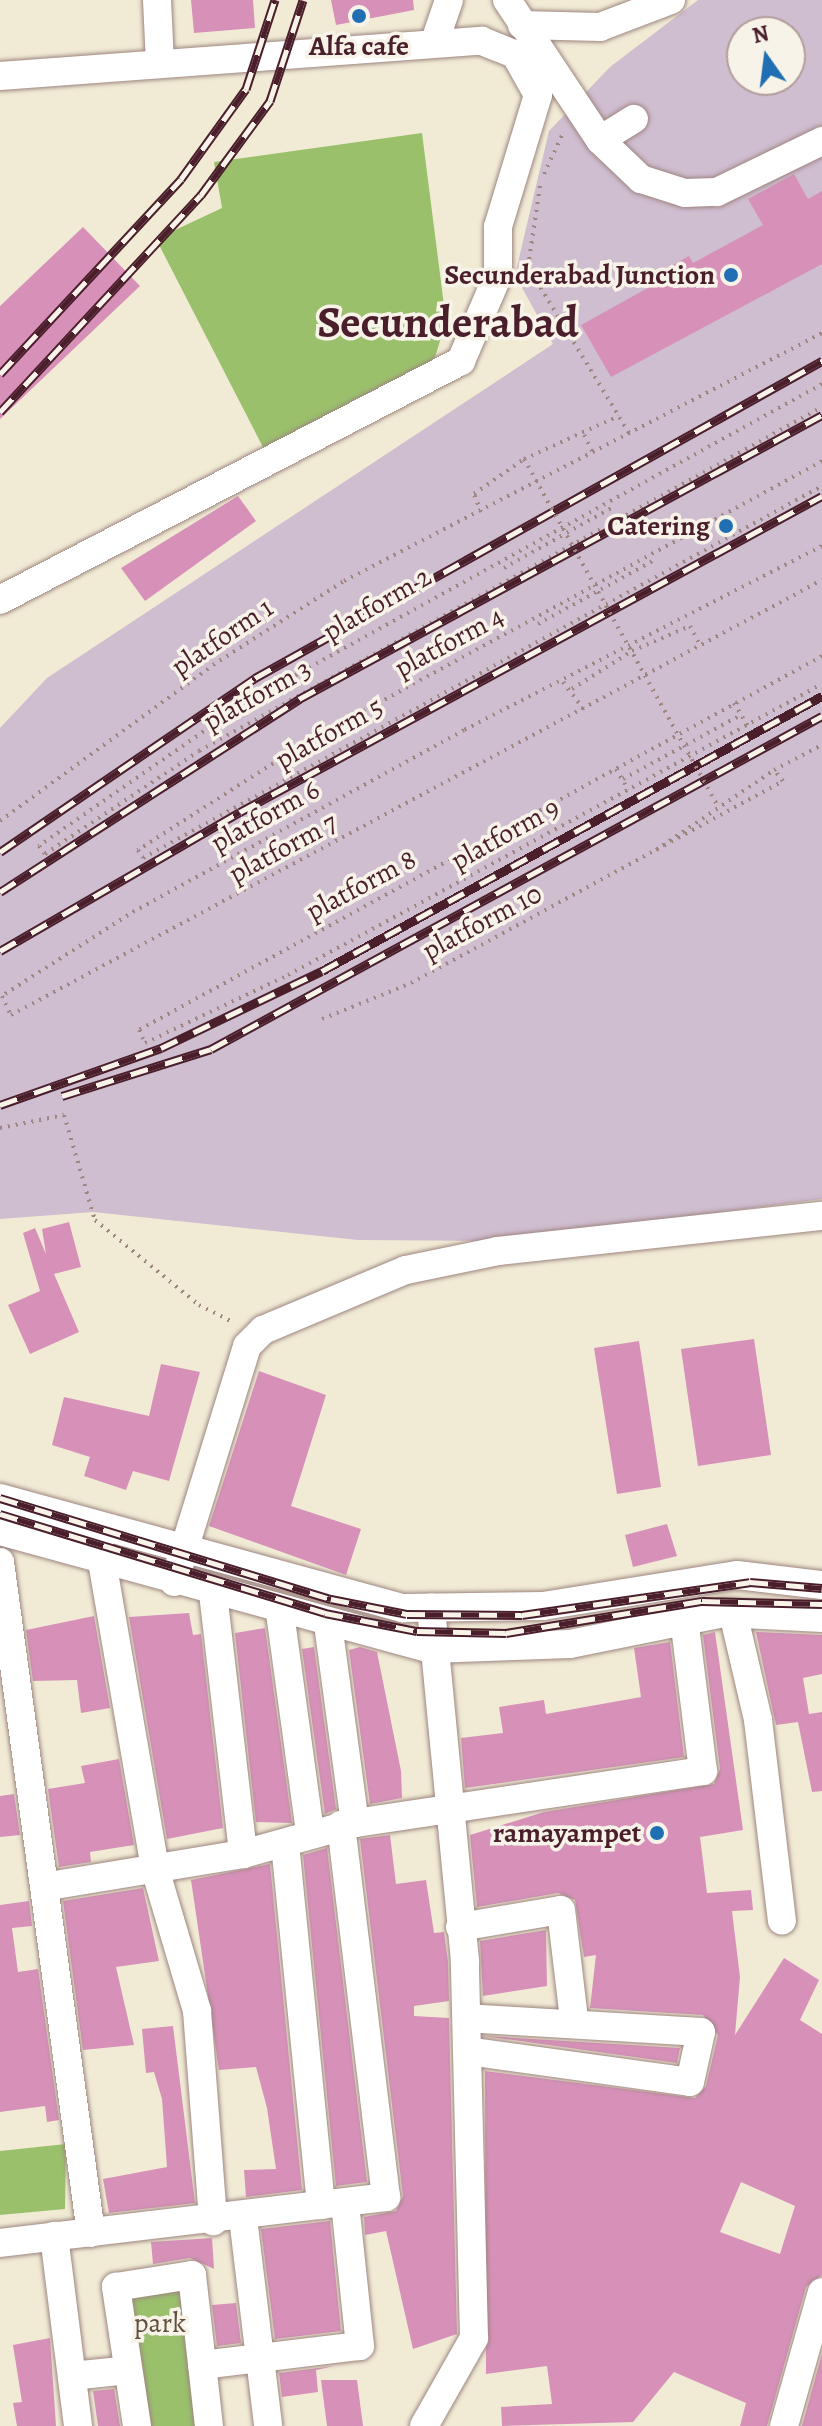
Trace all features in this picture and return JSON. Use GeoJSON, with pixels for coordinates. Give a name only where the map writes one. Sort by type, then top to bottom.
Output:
{"type":"FeatureCollection","features":[{"type":"Feature","properties":{"kind":"street"},"geometry":{"type":"LineString","coordinates":[[157,0],[160,63]]}},
{"type":"Feature","properties":{"kind":"street"},"geometry":{"type":"LineString","coordinates":[[435,41],[449,0]]}},
{"type":"Feature","properties":{"kind":"street"},"geometry":{"type":"LineString","coordinates":[[507,0],[600,140],[641,179],[685,193],[717,192],[822,141]]}},
{"type":"Feature","properties":{"kind":"street"},"geometry":{"type":"LineString","coordinates":[[522,25],[600,27],[671,0]]}},
{"type":"Feature","properties":{"kind":"street"},"geometry":{"type":"LineString","coordinates":[[0,76],[435,41],[482,41],[515,54],[538,95],[498,227],[498,275],[461,361],[0,600]]}},
{"type":"Feature","properties":{"kind":"street"},"geometry":{"type":"LineString","coordinates":[[600,140],[634,119]]}},
{"type":"Feature","properties":{"kind":"street"},"geometry":{"type":"LineString","coordinates":[[174,1582],[180,1550],[247,1346],[263,1330],[406,1270],[498,1251],[822,1216]]}},
{"type":"Feature","properties":{"kind":"street"},"geometry":{"type":"LineString","coordinates":[[0,1498],[180,1550],[403,1608],[543,1606],[718,1578],[822,1585]]}},
{"type":"Feature","properties":{"kind":"street"},"geometry":{"type":"LineString","coordinates":[[100,1527],[98,1560],[155,1869],[197,2011],[213,2221]]}},
{"type":"Feature","properties":{"kind":"street"},"geometry":{"type":"LineString","coordinates":[[0,1531],[280,1613],[431,1649],[570,1644],[684,1618],[729,1613],[822,1618]]}},
{"type":"Feature","properties":{"kind":"street"},"geometry":{"type":"LineString","coordinates":[[0,1562],[49,1886],[91,2233]]}},
{"type":"Feature","properties":{"kind":"street"},"geometry":{"type":"LineString","coordinates":[[718,1578],[758,1720],[782,1921]]}},
{"type":"Feature","properties":{"kind":"street"},"geometry":{"type":"LineString","coordinates":[[213,1593],[243,1854]]}},
{"type":"Feature","properties":{"kind":"street"},"geometry":{"type":"LineString","coordinates":[[424,2426],[474,2338],[468,2018],[431,1649],[431,1608]]}},
{"type":"Feature","properties":{"kind":"street"},"geometry":{"type":"LineString","coordinates":[[202,2365],[360,2346],[333,2204],[297,1838],[280,1613]]}},
{"type":"Feature","properties":{"kind":"street"},"geometry":{"type":"LineString","coordinates":[[49,1886],[243,1854],[348,1824],[703,1771],[684,1618]]}},
{"type":"Feature","properties":{"kind":"street"},"geometry":{"type":"LineString","coordinates":[[0,2243],[243,2218],[386,2197],[328,1624]]}},
{"type":"Feature","properties":{"kind":"street"},"geometry":{"type":"LineString","coordinates":[[460,1927],[561,1910],[574,2019]]}},
{"type":"Feature","properties":{"kind":"street"},"geometry":{"type":"LineString","coordinates":[[467,2051],[690,2082],[701,2032],[574,2019],[468,2018]]}},
{"type":"Feature","properties":{"kind":"street"},"geometry":{"type":"LineString","coordinates":[[243,2218],[268,2426]]}},
{"type":"Feature","properties":{"kind":"street"},"geometry":{"type":"LineString","coordinates":[[54,2236],[78,2426]]}},
{"type":"Feature","properties":{"kind":"street"},"geometry":{"type":"LineString","coordinates":[[137,2426],[116,2287],[192,2275],[209,2426]]}},
{"type":"Feature","properties":{"kind":"street"},"geometry":{"type":"LineString","coordinates":[[784,2426],[822,2292]]}},
{"type":"Feature","properties":{"kind":"street"},"geometry":{"type":"LineString","coordinates":[[72,2376],[128,2370]]}},
{"type":"Feature","properties":{"kind":"path"},"geometry":{"type":"LineString","coordinates":[[576,107],[542,178],[528,267],[631,436]]}},
{"type":"Feature","properties":{"kind":"path","name":"platform 1"},"geometry":{"type":"LineString","coordinates":[[0,821],[331,589],[631,436],[822,333]]}},
{"type":"Feature","properties":{"kind":"path","name":"platform 2"},"geometry":{"type":"LineString","coordinates":[[39,846],[243,704],[822,384]]}},
{"type":"Feature","properties":{"kind":"path","name":"platform 3"},"geometry":{"type":"LineString","coordinates":[[39,846],[45,854],[199,751],[822,407]]}},
{"type":"Feature","properties":{"kind":"path"},"geometry":{"type":"LineString","coordinates":[[482,513],[474,494],[524,459],[584,435],[619,416]]}},
{"type":"Feature","properties":{"kind":"path"},"geometry":{"type":"LineString","coordinates":[[584,435],[594,455]]}},
{"type":"Feature","properties":{"kind":"path"},"geometry":{"type":"LineString","coordinates":[[524,459],[718,806]]}},
{"type":"Feature","properties":{"kind":"path","name":"platform 4"},"geometry":{"type":"LineString","coordinates":[[138,850],[300,746],[536,622],[822,461]]}},
{"type":"Feature","properties":{"kind":"path","name":"platform 5"},"geometry":{"type":"LineString","coordinates":[[138,850],[143,858],[822,486]]}},
{"type":"Feature","properties":{"kind":"path"},"geometry":{"type":"LineString","coordinates":[[615,496],[615,506],[623,515]]}},
{"type":"Feature","properties":{"kind":"path"},"geometry":{"type":"LineString","coordinates":[[504,568],[564,531],[615,506]]}},
{"type":"Feature","properties":{"kind":"path","name":"platform 6"},"geometry":{"type":"LineString","coordinates":[[6,1003],[2,996],[128,915],[562,681],[822,546]]}},
{"type":"Feature","properties":{"kind":"path"},"geometry":{"type":"LineString","coordinates":[[542,638],[536,622],[655,556],[664,571]]}},
{"type":"Feature","properties":{"kind":"path"},"geometry":{"type":"LineString","coordinates":[[498,561],[504,568],[506,580]]}},
{"type":"Feature","properties":{"kind":"path","name":"platform 7"},"geometry":{"type":"LineString","coordinates":[[6,1003],[11,1015],[822,580]]}},
{"type":"Feature","properties":{"kind":"path"},"geometry":{"type":"LineString","coordinates":[[688,618],[700,645]]}},
{"type":"Feature","properties":{"kind":"path"},"geometry":{"type":"LineString","coordinates":[[572,689],[632,651],[690,626]]}},
{"type":"Feature","properties":{"kind":"path","name":"platform 8"},"geometry":{"type":"LineString","coordinates":[[145,1043],[139,1030],[822,656]]}},
{"type":"Feature","properties":{"kind":"path"},"geometry":{"type":"LineString","coordinates":[[562,681],[572,689],[583,709]]}},
{"type":"Feature","properties":{"kind":"path","name":"platform 9"},"geometry":{"type":"LineString","coordinates":[[145,1043],[628,790],[822,684]]}},
{"type":"Feature","properties":{"kind":"path"},"geometry":{"type":"LineString","coordinates":[[734,703],[748,725]]}},
{"type":"Feature","properties":{"kind":"path"},"geometry":{"type":"LineString","coordinates":[[623,779],[684,742],[741,715]]}},
{"type":"Feature","properties":{"kind":"path"},"geometry":{"type":"LineString","coordinates":[[655,848],[774,770],[822,745]]}},
{"type":"Feature","properties":{"kind":"path"},"geometry":{"type":"LineString","coordinates":[[616,769],[628,790]]}},
{"type":"Feature","properties":{"kind":"path","name":"platform 10"},"geometry":{"type":"LineString","coordinates":[[322,1019],[411,983],[783,781],[774,770]]}},
{"type":"Feature","properties":{"kind":"path"},"geometry":{"type":"LineString","coordinates":[[0,1128],[64,1115],[95,1220],[199,1305],[263,1330]]}},
{"type":"Feature","properties":{"kind":"shaded area"},"geometry":{"type":"Polygon","coordinates":[[[698,0],[822,0],[822,1199],[497,1241],[358,1240],[93,1212],[0,1219],[0,728],[47,678],[553,344],[515,275],[549,131],[610,67],[698,0]]]}},
{"type":"Feature","properties":{"kind":"green space"},"geometry":{"type":"Polygon","coordinates":[[[422,133],[446,321],[433,364],[266,453],[156,239],[222,208],[214,162],[422,133]]]}},
{"type":"Feature","properties":{"kind":"green space"},"geometry":{"type":"Polygon","coordinates":[[[66,2144],[65,2209],[0,2215],[0,2151],[66,2144]]]}},
{"type":"Feature","properties":{"kind":"green space","name":"park"},"geometry":{"type":"Polygon","coordinates":[[[189,2281],[205,2426],[141,2426],[122,2291],[189,2281]]]}},
{"type":"Feature","properties":{"kind":"building"},"geometry":{"type":"Polygon","coordinates":[[[191,0],[253,0],[255,28],[194,33],[191,0]]]}},
{"type":"Feature","properties":{"kind":"building","name":"Alfa cafe"},"geometry":{"type":"Polygon","coordinates":[[[331,0],[413,0],[414,10],[336,25],[331,0]]]}},
{"type":"Feature","properties":{"kind":"building","name":"Secunderabad Junction"},"geometry":{"type":"Polygon","coordinates":[[[794,174],[808,199],[822,191],[822,264],[611,377],[581,325],[664,279],[660,272],[689,256],[693,263],[763,225],[748,199],[794,174]]]}},
{"type":"Feature","properties":{"kind":"building"},"geometry":{"type":"Polygon","coordinates":[[[83,227],[140,286],[0,419],[0,306],[83,227]]]}},
{"type":"Feature","properties":{"kind":"building"},"geometry":{"type":"Polygon","coordinates":[[[238,496],[256,521],[145,601],[121,568],[238,496]]]}},
{"type":"Feature","properties":{"kind":"building"},"geometry":{"type":"Polygon","coordinates":[[[69,1222],[81,1267],[54,1274],[79,1332],[30,1354],[8,1305],[40,1291],[23,1233],[35,1228],[46,1254],[42,1229],[69,1222]]]}},
{"type":"Feature","properties":{"kind":"building"},"geometry":{"type":"Polygon","coordinates":[[[754,1339],[771,1455],[698,1466],[681,1349],[754,1339]]]}},
{"type":"Feature","properties":{"kind":"building"},"geometry":{"type":"Polygon","coordinates":[[[639,1341],[661,1487],[617,1494],[594,1348],[639,1341]]]}},
{"type":"Feature","properties":{"kind":"building"},"geometry":{"type":"Polygon","coordinates":[[[161,1364],[200,1372],[169,1481],[133,1471],[126,1490],[84,1476],[90,1457],[52,1445],[64,1397],[149,1416],[161,1364]]]}},
{"type":"Feature","properties":{"kind":"building"},"geometry":{"type":"Polygon","coordinates":[[[259,1371],[326,1395],[291,1506],[361,1529],[346,1575],[209,1526],[259,1371]]]}},
{"type":"Feature","properties":{"kind":"building"},"geometry":{"type":"Polygon","coordinates":[[[667,1524],[677,1556],[633,1567],[625,1535],[667,1524]]]}},
{"type":"Feature","properties":{"kind":"building"},"geometry":{"type":"Polygon","coordinates":[[[189,1613],[193,1635],[201,1634],[223,1828],[167,1839],[129,1617],[189,1613]]]}},
{"type":"Feature","properties":{"kind":"building"},"geometry":{"type":"Polygon","coordinates":[[[94,1616],[110,1708],[81,1713],[77,1680],[33,1681],[26,1630],[94,1616]]]}},
{"type":"Feature","properties":{"kind":"building"},"geometry":{"type":"Polygon","coordinates":[[[265,1628],[292,1823],[256,1822],[235,1633],[265,1628]]]}},
{"type":"Feature","properties":{"kind":"building"},"geometry":{"type":"Polygon","coordinates":[[[715,1632],[743,1830],[700,1837],[707,1893],[751,1890],[753,1910],[732,1911],[740,1977],[735,2035],[784,1958],[819,1980],[800,2020],[822,2034],[822,2275],[806,2287],[767,2426],[740,2426],[746,2403],[674,2372],[633,2422],[502,2426],[501,2407],[552,2404],[547,2366],[486,2374],[485,2071],[695,2098],[706,2086],[718,2035],[703,2015],[590,2008],[596,1955],[584,1957],[575,1900],[558,1893],[477,1907],[470,1835],[544,1812],[714,1784],[720,1769],[703,1635],[715,1632]],[[741,2182],[720,2232],[780,2254],[795,2206],[741,2182]]]}},
{"type":"Feature","properties":{"kind":"building"},"geometry":{"type":"Polygon","coordinates":[[[756,1632],[822,1635],[822,1674],[803,1678],[809,1714],[822,1712],[822,1791],[812,1792],[798,1722],[776,1725],[756,1632]]]}},
{"type":"Feature","properties":{"kind":"building"},"geometry":{"type":"Polygon","coordinates":[[[670,1642],[684,1757],[465,1788],[461,1738],[503,1733],[499,1707],[544,1700],[546,1714],[641,1697],[634,1648],[670,1642]]]}},
{"type":"Feature","properties":{"kind":"building"},"geometry":{"type":"Polygon","coordinates":[[[314,1647],[336,1809],[325,1814],[302,1649],[314,1647]]]}},
{"type":"Feature","properties":{"kind":"building"},"geometry":{"type":"Polygon","coordinates":[[[360,1647],[377,1652],[401,1771],[402,1798],[370,1804],[349,1650],[360,1647]]]}},
{"type":"Feature","properties":{"kind":"building"},"geometry":{"type":"Polygon","coordinates":[[[119,1759],[134,1845],[90,1852],[91,1862],[59,1867],[48,1789],[85,1783],[81,1766],[119,1759]]]}},
{"type":"Feature","properties":{"kind":"building"},"geometry":{"type":"Polygon","coordinates":[[[14,1794],[20,1835],[0,1837],[0,1796],[14,1794]]]}},
{"type":"Feature","properties":{"kind":"building"},"geometry":{"type":"Polygon","coordinates":[[[390,1835],[396,1884],[426,1880],[434,1933],[444,1932],[448,1962],[449,2001],[414,2006],[414,2016],[449,2018],[457,2334],[413,2349],[386,2231],[365,2235],[364,2217],[396,2211],[403,2196],[360,1839],[390,1835]]]}},
{"type":"Feature","properties":{"kind":"building"},"geometry":{"type":"Polygon","coordinates":[[[327,1848],[367,2182],[336,2186],[303,1855],[327,1848]]]}},
{"type":"Feature","properties":{"kind":"building"},"geometry":{"type":"Polygon","coordinates":[[[270,1864],[302,2190],[246,2197],[244,2170],[276,2169],[267,2108],[256,2067],[219,2070],[191,1880],[270,1864]]]}},
{"type":"Feature","properties":{"kind":"building"},"geometry":{"type":"Polygon","coordinates":[[[143,1888],[159,1961],[116,1967],[134,2045],[83,2050],[63,1901],[143,1888]]]}},
{"type":"Feature","properties":{"kind":"building"},"geometry":{"type":"Polygon","coordinates":[[[29,1901],[32,1926],[12,1928],[18,1972],[38,1969],[59,2120],[47,2122],[45,2106],[0,2112],[0,1905],[29,1901]]]}},
{"type":"Feature","properties":{"kind":"building"},"geometry":{"type":"Polygon","coordinates":[[[546,1930],[547,1986],[483,1996],[480,1941],[546,1930]]]}},
{"type":"Feature","properties":{"kind":"building"},"geometry":{"type":"Polygon","coordinates":[[[173,2026],[195,2203],[109,2213],[103,2179],[167,2167],[162,2099],[154,2072],[146,2073],[142,2029],[173,2026]]]}},
{"type":"Feature","properties":{"kind":"building"},"geometry":{"type":"Polygon","coordinates":[[[484,2036],[680,2048],[677,2063],[484,2036]]]}},
{"type":"Feature","properties":{"kind":"building"},"geometry":{"type":"Polygon","coordinates":[[[330,2221],[341,2331],[275,2339],[261,2229],[330,2221]]]}},
{"type":"Feature","properties":{"kind":"building"},"geometry":{"type":"Polygon","coordinates":[[[212,2238],[214,2269],[190,2258],[153,2264],[151,2242],[212,2238]]]}},
{"type":"Feature","properties":{"kind":"building"},"geometry":{"type":"Polygon","coordinates":[[[236,2303],[241,2343],[217,2346],[212,2305],[236,2303]]]}},
{"type":"Feature","properties":{"kind":"building"},"geometry":{"type":"Polygon","coordinates":[[[50,2338],[56,2426],[17,2426],[13,2403],[22,2402],[13,2345],[50,2338]]]}},
{"type":"Feature","properties":{"kind":"building"},"geometry":{"type":"Polygon","coordinates":[[[822,2354],[822,2426],[802,2426],[822,2354]]]}},
{"type":"Feature","properties":{"kind":"building"},"geometry":{"type":"Polygon","coordinates":[[[334,2366],[316,2370],[318,2392],[282,2397],[279,2373],[334,2366]]]}},
{"type":"Feature","properties":{"kind":"building"},"geometry":{"type":"Polygon","coordinates":[[[321,2380],[357,2380],[363,2426],[327,2426],[321,2380]]]}},
{"type":"Feature","properties":{"kind":"building"},"geometry":{"type":"Polygon","coordinates":[[[114,2389],[120,2426],[98,2426],[93,2391],[114,2389]]]}},
{"type":"Feature","properties":{"kind":"railway"},"geometry":{"type":"LineString","coordinates":[[0,374],[181,179],[246,89],[275,0]]}},
{"type":"Feature","properties":{"kind":"railway"},"geometry":{"type":"LineString","coordinates":[[0,412],[201,195],[270,101],[303,0]]}},
{"type":"Feature","properties":{"kind":"railway"},"geometry":{"type":"LineString","coordinates":[[0,852],[255,678],[822,361]]}},
{"type":"Feature","properties":{"kind":"railway"},"geometry":{"type":"LineString","coordinates":[[0,892],[299,699],[822,415]]}},
{"type":"Feature","properties":{"kind":"railway"},"geometry":{"type":"LineString","coordinates":[[0,951],[240,812],[822,496]]}},
{"type":"Feature","properties":{"kind":"railway"},"geometry":{"type":"LineString","coordinates":[[0,1105],[161,1048],[322,971],[822,696]]}},
{"type":"Feature","properties":{"kind":"railway"},"geometry":{"type":"LineString","coordinates":[[62,1096],[211,1049],[822,716]]}},
{"type":"Feature","properties":{"kind":"railway"},"geometry":{"type":"LineString","coordinates":[[0,1498],[331,1599],[407,1614],[522,1615],[750,1582],[822,1588]]}},
{"type":"Feature","properties":{"kind":"railway"},"geometry":{"type":"LineString","coordinates":[[0,1514],[325,1613],[417,1631],[506,1633],[702,1601],[822,1604]]}},
{"type":"Feature","properties":{"kind":"place","name":"Alfa cafe"},"geometry":{"type":"Point","coordinates":[359,16]}},
{"type":"Feature","properties":{"kind":"place","name":"Secunderabad Junction"},"geometry":{"type":"Point","coordinates":[731,275]}},
{"type":"Feature","properties":{"kind":"place","name":"Catering"},"geometry":{"type":"Point","coordinates":[726,526]}},
{"type":"Feature","properties":{"kind":"place","name":"ramayampet"},"geometry":{"type":"Point","coordinates":[657,1833]}},
{"type":"Feature","properties":{"kind":"district","name":"Secunderabad"},"geometry":{"type":"Point","coordinates":[448,322]}}]}
